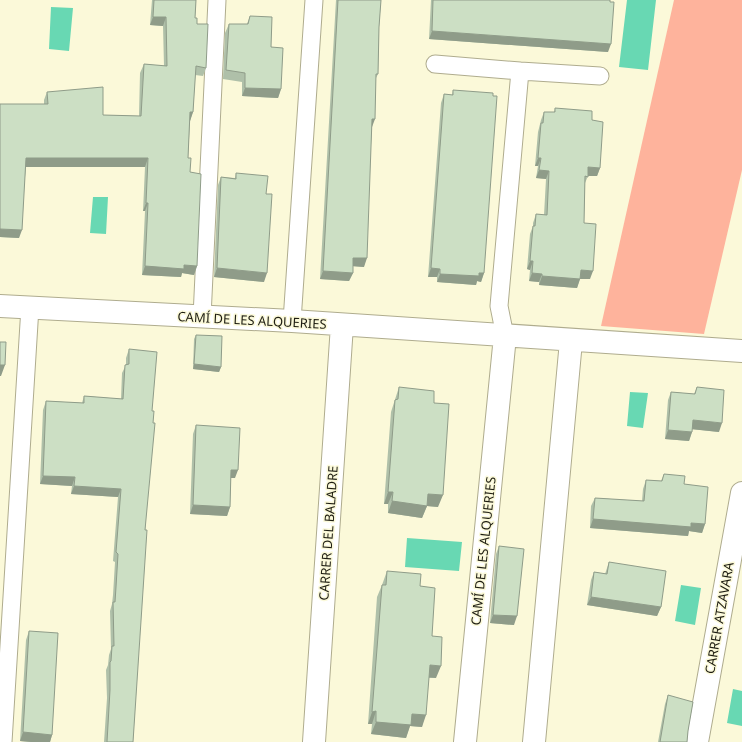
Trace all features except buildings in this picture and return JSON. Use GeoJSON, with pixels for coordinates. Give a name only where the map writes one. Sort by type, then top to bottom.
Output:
{"type":"FeatureCollection","features":[{"type":"Feature","properties":{"kind":"street","name":"CAMÍ DE LES ALQUERIES"},"geometry":{"type":"LineString","coordinates":[[0,306],[342,324],[742,351]]}},
{"type":"Feature","properties":{"kind":"street","name":"CARRER DEL BALADRE"},"geometry":{"type":"LineString","coordinates":[[314,742],[342,324]]}},
{"type":"Feature","properties":{"kind":"street","name":"CAMÍ DE LES ALQUERIES"},"geometry":{"type":"LineString","coordinates":[[465,742],[504,336]]}},
{"type":"Feature","properties":{"kind":"street"},"geometry":{"type":"LineString","coordinates":[[534,742],[571,340]]}},
{"type":"Feature","properties":{"kind":"street","name":"CARRER ATZAVARA"},"geometry":{"type":"LineString","coordinates":[[697,742],[742,493]]}},
{"type":"Feature","properties":{"kind":"lane"},"geometry":{"type":"LineString","coordinates":[[202,317],[217,0]]}},
{"type":"Feature","properties":{"kind":"lane"},"geometry":{"type":"LineString","coordinates":[[292,321],[314,0]]}},
{"type":"Feature","properties":{"kind":"lane"},"geometry":{"type":"LineString","coordinates":[[434,64],[600,76]]}},
{"type":"Feature","properties":{"kind":"lane"},"geometry":{"type":"LineString","coordinates":[[504,336],[499,306],[520,71]]}},
{"type":"Feature","properties":{"kind":"lane"},"geometry":{"type":"LineString","coordinates":[[3,742],[30,307]]}},
{"type":"Feature","properties":{"kind":"shaded area"},"geometry":{"type":"Polygon","coordinates":[[[627,0],[656,0],[648,70],[619,67],[627,0]]]}},
{"type":"Feature","properties":{"kind":"shaded area"},"geometry":{"type":"Polygon","coordinates":[[[674,0],[742,0],[742,170],[704,334],[601,326],[674,0]]]}},
{"type":"Feature","properties":{"kind":"shaded area"},"geometry":{"type":"Polygon","coordinates":[[[51,7],[73,8],[69,51],[49,49],[51,7]]]}},
{"type":"Feature","properties":{"kind":"shaded area"},"geometry":{"type":"Polygon","coordinates":[[[93,197],[108,197],[106,234],[90,233],[93,197]]]}},
{"type":"Feature","properties":{"kind":"shaded area"},"geometry":{"type":"Polygon","coordinates":[[[630,392],[648,393],[643,428],[627,426],[630,392]]]}},
{"type":"Feature","properties":{"kind":"shaded area"},"geometry":{"type":"Polygon","coordinates":[[[407,538],[462,542],[459,571],[405,567],[407,538]]]}},
{"type":"Feature","properties":{"kind":"shaded area"},"geometry":{"type":"Polygon","coordinates":[[[681,585],[701,588],[695,625],[675,621],[681,585]]]}},
{"type":"Feature","properties":{"kind":"shaded area"},"geometry":{"type":"Polygon","coordinates":[[[733,689],[742,691],[742,726],[727,723],[733,689]]]}}]}
